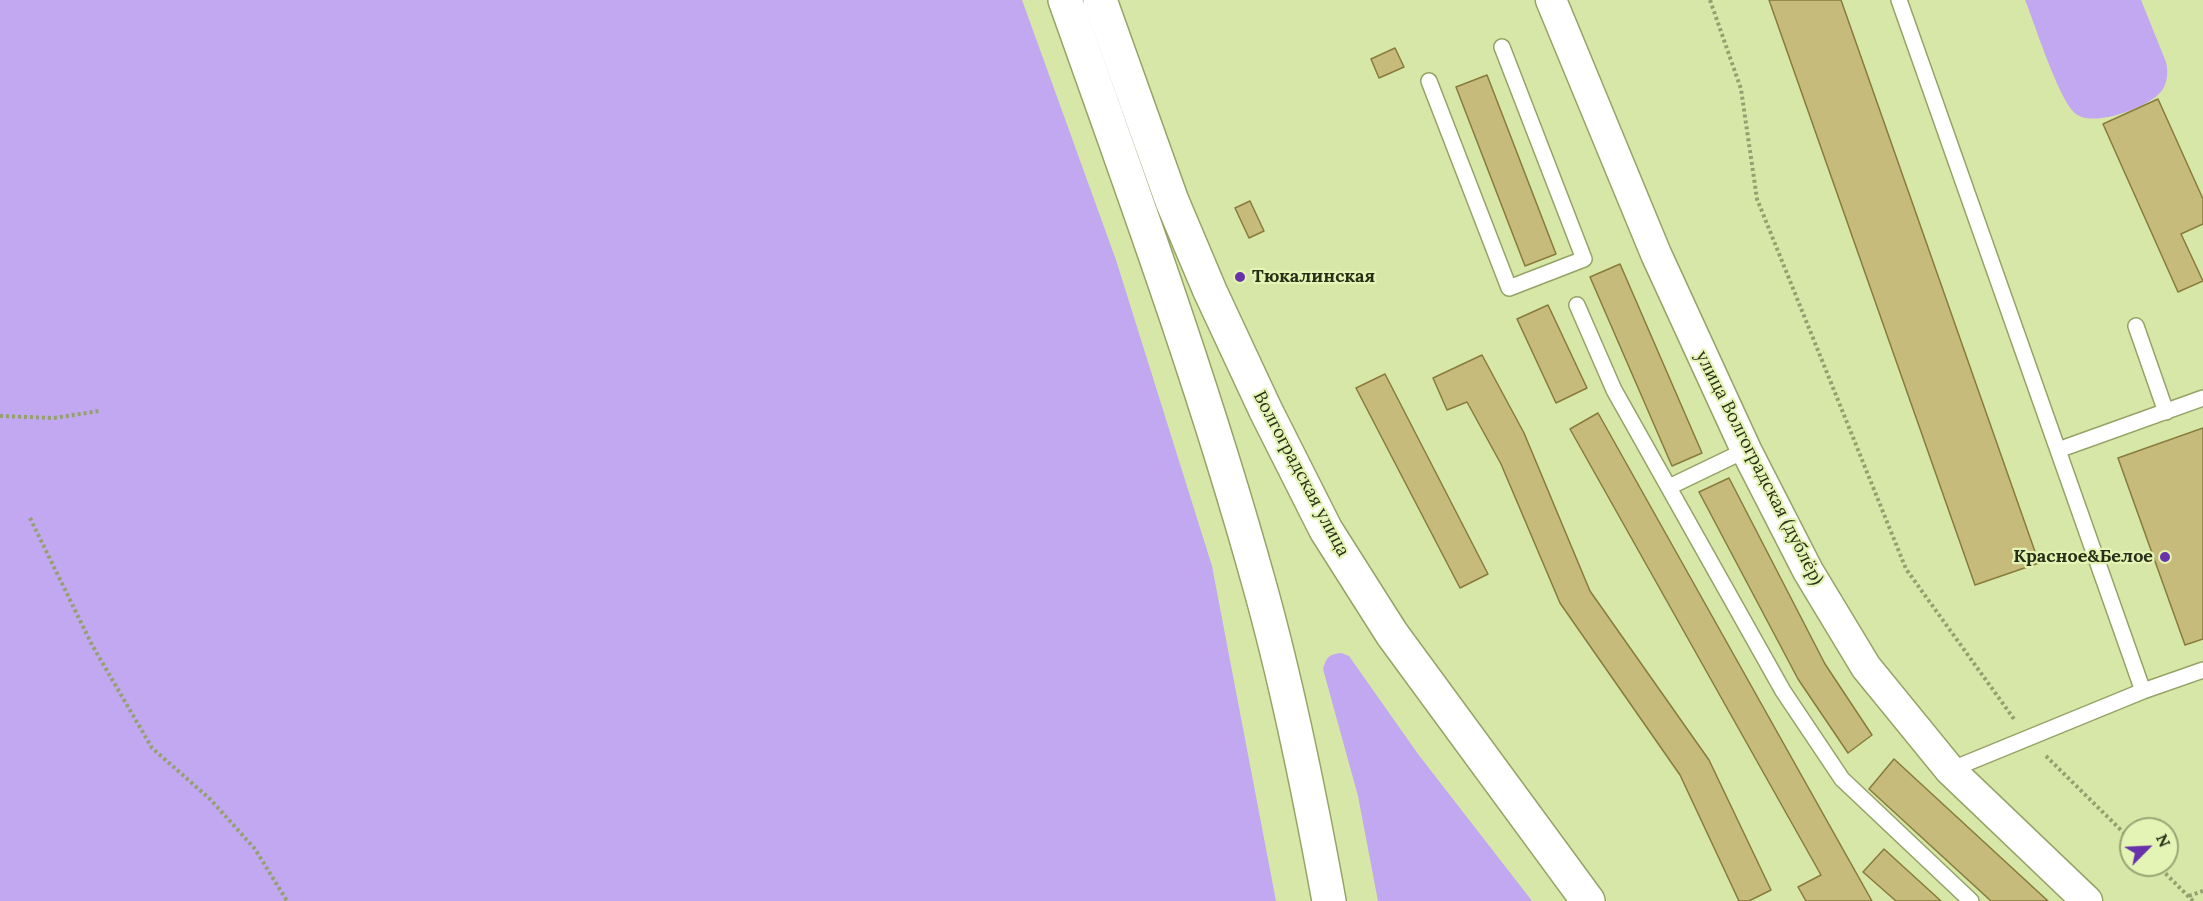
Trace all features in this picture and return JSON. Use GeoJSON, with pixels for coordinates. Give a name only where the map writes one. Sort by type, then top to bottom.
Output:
{"type":"FeatureCollection","features":[{"type":"Feature","properties":{"kind":"main road"},"geometry":{"type":"LineString","coordinates":[[1065,0],[1203,396],[1257,577],[1306,771],[1329,901]]}},
{"type":"Feature","properties":{"kind":"main road","name":"Волгоградская улица"},"geometry":{"type":"LineString","coordinates":[[1100,0],[1172,201],[1210,291],[1266,411],[1326,530],[1392,634],[1588,901]]}},
{"type":"Feature","properties":{"kind":"street","name":"улица Волгоградская (дублёр)"},"geometry":{"type":"LineString","coordinates":[[1551,0],[1656,254],[1746,450],[1808,571],[1866,667],[1950,770],[2087,901]]}},
{"type":"Feature","properties":{"kind":"lane"},"geometry":{"type":"LineString","coordinates":[[1899,0],[2144,691]]}},
{"type":"Feature","properties":{"kind":"lane"},"geometry":{"type":"LineString","coordinates":[[1429,81],[1509,288],[1584,259],[1502,47]]}},
{"type":"Feature","properties":{"kind":"lane"},"geometry":{"type":"LineString","coordinates":[[1577,305],[1614,390],[1783,691],[1842,779],[1971,901]]}},
{"type":"Feature","properties":{"kind":"lane"},"geometry":{"type":"LineString","coordinates":[[2136,326],[2166,411]]}},
{"type":"Feature","properties":{"kind":"lane"},"geometry":{"type":"LineString","coordinates":[[2058,450],[2203,398]]}},
{"type":"Feature","properties":{"kind":"lane"},"geometry":{"type":"LineString","coordinates":[[1668,487],[1746,450]]}},
{"type":"Feature","properties":{"kind":"lane"},"geometry":{"type":"LineString","coordinates":[[1950,770],[2144,691],[2203,670]]}},
{"type":"Feature","properties":{"kind":"path"},"geometry":{"type":"LineString","coordinates":[[1710,0],[1741,89],[1757,199],[1906,569],[2027,738],[2119,828]]}},
{"type":"Feature","properties":{"kind":"path"},"geometry":{"type":"LineString","coordinates":[[0,416],[54,418],[99,411]]}},
{"type":"Feature","properties":{"kind":"path"},"geometry":{"type":"LineString","coordinates":[[30,518],[92,645],[152,748],[210,799],[255,849],[287,901]]}},
{"type":"Feature","properties":{"kind":"path"},"geometry":{"type":"LineString","coordinates":[[2169,877],[2193,901]]}},
{"type":"Feature","properties":{"kind":"path"},"geometry":{"type":"LineString","coordinates":[[2188,896],[2203,891]]}},
{"type":"Feature","properties":{"kind":"shaded area"},"geometry":{"type":"Polygon","coordinates":[[[0,0],[1022,0],[1116,260],[1212,566],[1276,901],[0,901],[0,0]]]}},
{"type":"Feature","properties":{"kind":"shaded area"},"geometry":{"type":"Polygon","coordinates":[[[2025,0],[2141,0],[2166,62],[2167,76],[2163,89],[2147,102],[2122,113],[2095,119],[2084,118],[2076,114],[2069,106],[2055,79],[2025,0]]]}},
{"type":"Feature","properties":{"kind":"shaded area"},"geometry":{"type":"Polygon","coordinates":[[[1341,653],[1349,656],[1418,754],[1532,901],[1378,901],[1358,796],[1323,669],[1329,657],[1341,653]]]}},
{"type":"Feature","properties":{"kind":"building"},"geometry":{"type":"Polygon","coordinates":[[[1769,0],[1841,0],[2039,563],[1975,585],[1769,0]]]}},
{"type":"Feature","properties":{"kind":"building"},"geometry":{"type":"Polygon","coordinates":[[[1395,48],[1404,67],[1379,78],[1371,59],[1395,48]]]}},
{"type":"Feature","properties":{"kind":"building"},"geometry":{"type":"Polygon","coordinates":[[[1487,75],[1556,254],[1525,266],[1456,87],[1487,75]]]}},
{"type":"Feature","properties":{"kind":"building"},"geometry":{"type":"Polygon","coordinates":[[[2158,99],[2203,199],[2203,224],[2181,234],[2203,281],[2178,292],[2103,124],[2158,99]]]}},
{"type":"Feature","properties":{"kind":"building"},"geometry":{"type":"Polygon","coordinates":[[[1250,201],[1264,231],[1249,238],[1235,208],[1250,201]]]}},
{"type":"Feature","properties":{"kind":"building"},"geometry":{"type":"Polygon","coordinates":[[[1620,264],[1702,453],[1672,466],[1590,277],[1620,264]]]}},
{"type":"Feature","properties":{"kind":"building"},"geometry":{"type":"Polygon","coordinates":[[[1548,305],[1587,388],[1556,403],[1517,319],[1548,305]]]}},
{"type":"Feature","properties":{"kind":"building"},"geometry":{"type":"Polygon","coordinates":[[[1482,355],[1524,433],[1590,591],[1709,760],[1771,890],[1749,901],[1739,901],[1680,775],[1560,603],[1501,464],[1467,402],[1447,410],[1433,378],[1482,355]]]}},
{"type":"Feature","properties":{"kind":"building"},"geometry":{"type":"Polygon","coordinates":[[[1385,374],[1488,574],[1460,588],[1356,388],[1385,374]]]}},
{"type":"Feature","properties":{"kind":"building"},"geometry":{"type":"Polygon","coordinates":[[[1598,413],[1872,901],[1806,901],[1798,887],[1821,875],[1570,429],[1598,413]]]}},
{"type":"Feature","properties":{"kind":"building"},"geometry":{"type":"Polygon","coordinates":[[[2203,428],[2203,639],[2185,645],[2118,458],[2203,428]]]}},
{"type":"Feature","properties":{"kind":"building"},"geometry":{"type":"Polygon","coordinates":[[[1729,478],[1825,664],[1872,735],[1848,753],[1798,679],[1699,492],[1729,478]]]}},
{"type":"Feature","properties":{"kind":"building"},"geometry":{"type":"Polygon","coordinates":[[[1894,759],[2048,901],[1991,901],[1869,789],[1894,759]]]}},
{"type":"Feature","properties":{"kind":"building"},"geometry":{"type":"Polygon","coordinates":[[[1884,849],[1941,901],[1896,901],[1863,872],[1884,849]]]}},
{"type":"Feature","properties":{"kind":"place","name":"Тюкалинская"},"geometry":{"type":"Point","coordinates":[1240,277]}},
{"type":"Feature","properties":{"kind":"place","name":"Красное&Белое"},"geometry":{"type":"Point","coordinates":[2165,557]}}]}
